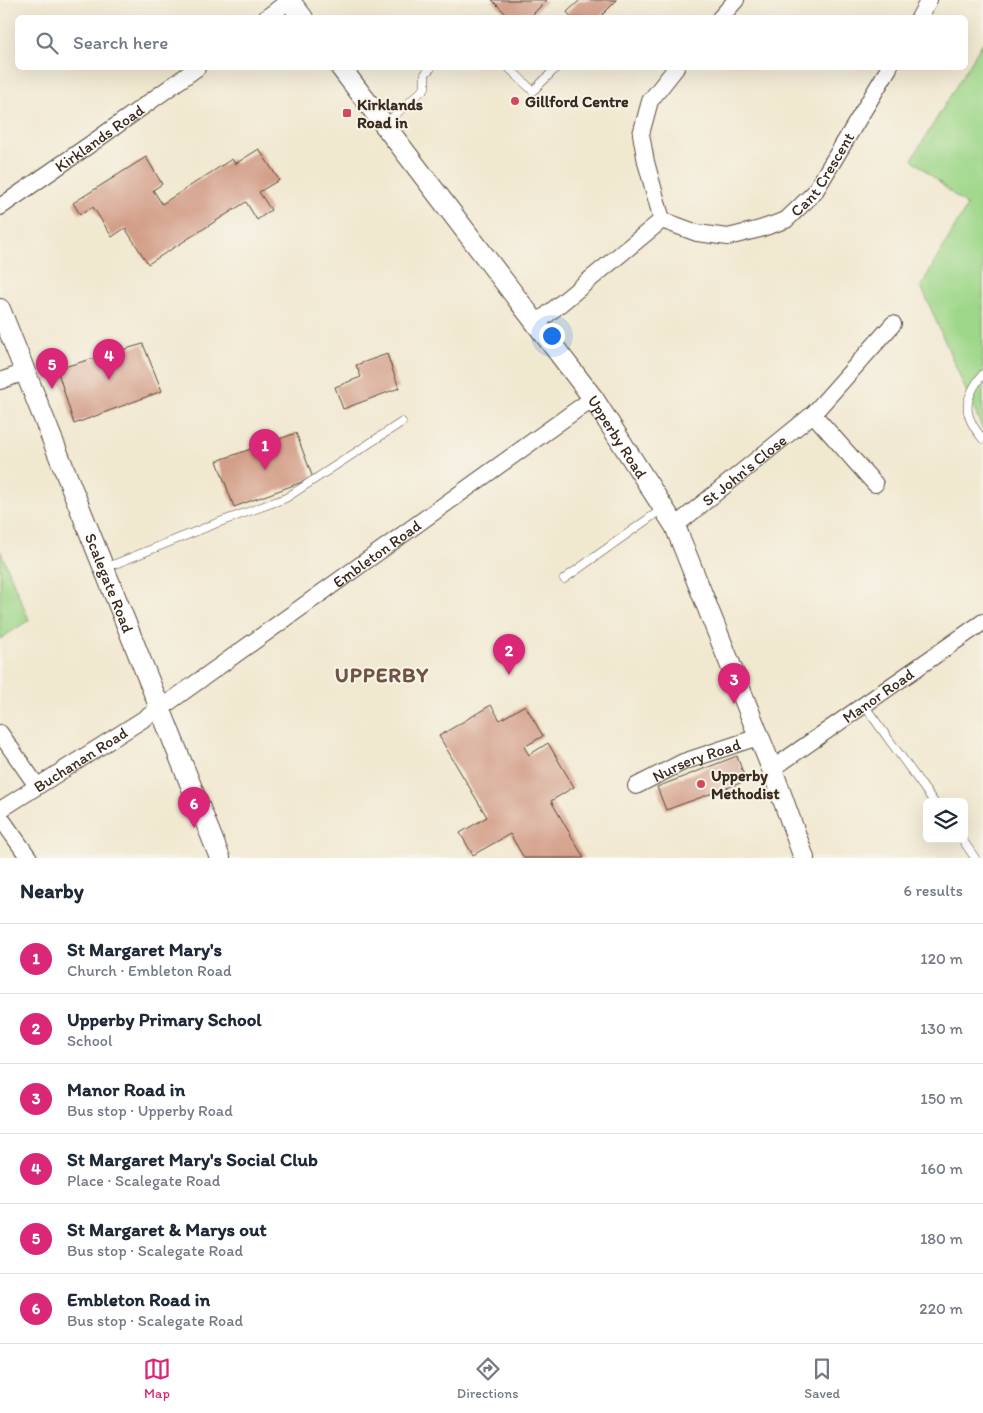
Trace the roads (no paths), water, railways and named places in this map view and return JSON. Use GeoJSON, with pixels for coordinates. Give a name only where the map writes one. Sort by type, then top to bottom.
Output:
{"type":"FeatureCollection","features":[{"type":"Feature","properties":{"kind":"street"},"geometry":{"type":"LineString","coordinates":[[270,15],[290,0],[301,15]]}},
{"type":"Feature","properties":{"kind":"street"},"geometry":{"type":"LineString","coordinates":[[723,15],[736,0]]}},
{"type":"Feature","properties":{"kind":"street"},"geometry":{"type":"LineString","coordinates":[[921,15],[929,0]]}},
{"type":"Feature","properties":{"kind":"street","name":"Kirklands Road"},"geometry":{"type":"LineString","coordinates":[[0,207],[194,70]]}},
{"type":"Feature","properties":{"kind":"street","name":"Upperby Road"},"geometry":{"type":"LineString","coordinates":[[343,70],[537,322],[593,398],[675,526],[772,770],[804,858]]}},
{"type":"Feature","properties":{"kind":"street"},"geometry":{"type":"LineString","coordinates":[[537,322],[662,220],[646,162],[641,134],[650,101],[674,70]]}},
{"type":"Feature","properties":{"kind":"street","name":"Cant Crescent"},"geometry":{"type":"LineString","coordinates":[[662,220],[697,233],[728,236],[760,229],[786,220],[814,193],[888,70]]}},
{"type":"Feature","properties":{"kind":"street","name":"Scalegate Road"},"geometry":{"type":"LineString","coordinates":[[0,308],[220,858]]}},
{"type":"Feature","properties":{"kind":"street","name":"St John's Close"},"geometry":{"type":"LineString","coordinates":[[675,526],[813,414],[893,324]]}},
{"type":"Feature","properties":{"kind":"street"},"geometry":{"type":"LineString","coordinates":[[0,380],[25,372]]}},
{"type":"Feature","properties":{"kind":"street","name":"Embleton Road"},"geometry":{"type":"LineString","coordinates":[[161,708],[593,398]]}},
{"type":"Feature","properties":{"kind":"street"},"geometry":{"type":"LineString","coordinates":[[813,414],[876,484]]}},
{"type":"Feature","properties":{"kind":"street","name":"Manor Road"},"geometry":{"type":"LineString","coordinates":[[772,770],[983,622]]}},
{"type":"Feature","properties":{"kind":"street","name":"Buchanan Road"},"geometry":{"type":"LineString","coordinates":[[0,810],[161,708]]}},
{"type":"Feature","properties":{"kind":"street"},"geometry":{"type":"LineString","coordinates":[[0,733],[37,786]]}},
{"type":"Feature","properties":{"kind":"street","name":"Nursery Road"},"geometry":{"type":"LineString","coordinates":[[636,786],[682,762],[758,737]]}},
{"type":"Feature","properties":{"kind":"street"},"geometry":{"type":"LineString","coordinates":[[0,817],[29,858]]}},
{"type":"Feature","properties":{"kind":"lane"},"geometry":{"type":"LineString","coordinates":[[385,124],[425,88],[425,74],[429,70]]}},
{"type":"Feature","properties":{"kind":"lane"},"geometry":{"type":"LineString","coordinates":[[511,70],[532,91],[554,70]]}},
{"type":"Feature","properties":{"kind":"lane"},"geometry":{"type":"LineString","coordinates":[[983,374],[971,388],[966,407],[974,429],[983,440]]}},
{"type":"Feature","properties":{"kind":"lane"},"geometry":{"type":"LineString","coordinates":[[104,568],[286,498],[402,422]]}},
{"type":"Feature","properties":{"kind":"lane"},"geometry":{"type":"LineString","coordinates":[[564,579],[663,508]]}},
{"type":"Feature","properties":{"kind":"lane"},"geometry":{"type":"LineString","coordinates":[[864,705],[931,798]]}},
{"type":"Feature","properties":{"kind":"lane"},"geometry":{"type":"LineString","coordinates":[[965,843],[975,858]]}},
{"type":"Feature","properties":{"kind":"place","name":"Gillford Centre"},"geometry":{"type":"Point","coordinates":[515,101]}},
{"type":"Feature","properties":{"kind":"place","name":"Kirklands Road in"},"geometry":{"type":"Point","coordinates":[347,113]}},
{"type":"Feature","properties":{"kind":"place","name":"St Margaret Mary's Social Club"},"geometry":{"type":"Point","coordinates":[109,380]}},
{"type":"Feature","properties":{"kind":"place","name":"St Margaret & Marys out"},"geometry":{"type":"Point","coordinates":[52,389]}},
{"type":"Feature","properties":{"kind":"place","name":"St Margaret Mary's"},"geometry":{"type":"Point","coordinates":[265,470]}},
{"type":"Feature","properties":{"kind":"place","name":"Upperby Primary School"},"geometry":{"type":"Point","coordinates":[509,675]}},
{"type":"Feature","properties":{"kind":"place","name":"Manor Road in"},"geometry":{"type":"Point","coordinates":[734,704]}},
{"type":"Feature","properties":{"kind":"place","name":"Upperby Methodist"},"geometry":{"type":"Point","coordinates":[701,784]}},
{"type":"Feature","properties":{"kind":"place","name":"Embleton Road in"},"geometry":{"type":"Point","coordinates":[194,828]}},
{"type":"Feature","properties":{"kind":"district","name":"UPPERBY"},"geometry":{"type":"Point","coordinates":[382,674]}}]}
